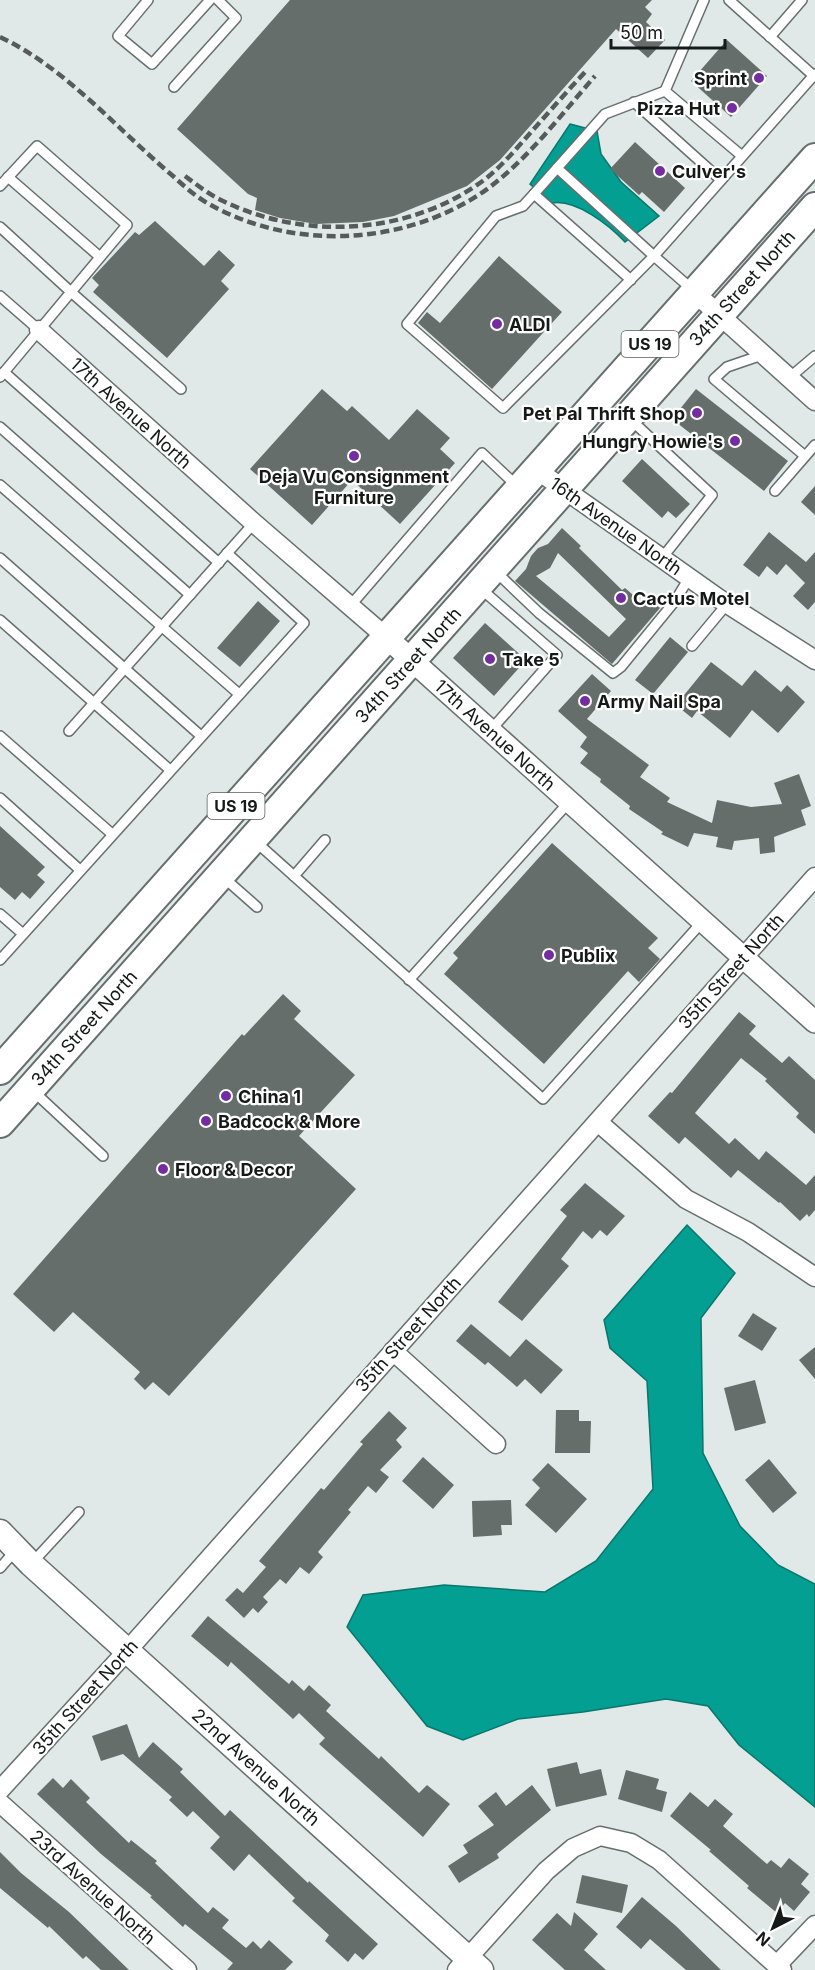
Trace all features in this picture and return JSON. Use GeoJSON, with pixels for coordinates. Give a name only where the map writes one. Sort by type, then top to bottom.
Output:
{"type":"FeatureCollection","features":[{"type":"Feature","properties":{"kind":"highway","name":"34th Street North"},"geometry":{"type":"LineString","coordinates":[[3,1060],[386,638],[815,158]]}},
{"type":"Feature","properties":{"kind":"highway","name":"34th Street North"},"geometry":{"type":"LineString","coordinates":[[0,1123],[815,207]]}},
{"type":"Feature","properties":{"kind":"highway"},"geometry":{"type":"LineString","coordinates":[[3,1060],[31,1088]]}},
{"type":"Feature","properties":{"kind":"main road","name":"22nd Avenue North"},"geometry":{"type":"LineString","coordinates":[[0,1532],[11,1557],[127,1651],[469,1966]]}},
{"type":"Feature","properties":{"kind":"street"},"geometry":{"type":"LineString","coordinates":[[695,293],[815,401]]}},
{"type":"Feature","properties":{"kind":"street","name":"17th Avenue North"},"geometry":{"type":"LineString","coordinates":[[39,330],[254,523],[412,660],[489,732],[815,1022]]}},
{"type":"Feature","properties":{"kind":"street","name":"16th Avenue North"},"geometry":{"type":"LineString","coordinates":[[529,479],[564,489],[727,604],[815,660]]}},
{"type":"Feature","properties":{"kind":"street","name":"35th Street North"},"geometry":{"type":"LineString","coordinates":[[0,1790],[127,1651],[815,877]]}},
{"type":"Feature","properties":{"kind":"street"},"geometry":{"type":"LineString","coordinates":[[598,1122],[686,1199],[748,1232],[815,1277]]}},
{"type":"Feature","properties":{"kind":"street"},"geometry":{"type":"LineString","coordinates":[[393,1351],[496,1444]]}},
{"type":"Feature","properties":{"kind":"street","name":"23rd Avenue North"},"geometry":{"type":"LineString","coordinates":[[0,1803],[187,1970]]}},
{"type":"Feature","properties":{"kind":"street"},"geometry":{"type":"LineString","coordinates":[[469,1966],[546,1871],[573,1848],[600,1836],[631,1843],[659,1860],[780,1968],[815,1925]]}},
{"type":"Feature","properties":{"kind":"lane"},"geometry":{"type":"LineString","coordinates":[[148,0],[118,36],[152,64],[210,0]]}},
{"type":"Feature","properties":{"kind":"lane"},"geometry":{"type":"LineString","coordinates":[[174,87],[236,18],[218,0]]}},
{"type":"Feature","properties":{"kind":"lane"},"geometry":{"type":"LineString","coordinates":[[704,0],[665,91],[605,114],[523,206],[496,216],[407,324],[503,408],[654,256],[815,76],[729,0]]}},
{"type":"Feature","properties":{"kind":"lane"},"geometry":{"type":"LineString","coordinates":[[770,37],[802,0]]}},
{"type":"Feature","properties":{"kind":"lane"},"geometry":{"type":"LineString","coordinates":[[665,91],[742,156]]}},
{"type":"Feature","properties":{"kind":"lane"},"geometry":{"type":"LineString","coordinates":[[634,102],[721,180]]}},
{"type":"Feature","properties":{"kind":"lane"},"geometry":{"type":"LineString","coordinates":[[0,186],[37,146],[127,225],[2,374],[219,563]]}},
{"type":"Feature","properties":{"kind":"lane"},"geometry":{"type":"LineString","coordinates":[[557,168],[695,293]]}},
{"type":"Feature","properties":{"kind":"lane"},"geometry":{"type":"LineString","coordinates":[[8,177],[100,257]]}},
{"type":"Feature","properties":{"kind":"lane"},"geometry":{"type":"LineString","coordinates":[[534,194],[631,280]]}},
{"type":"Feature","properties":{"kind":"lane"},"geometry":{"type":"LineString","coordinates":[[0,227],[181,389]]}},
{"type":"Feature","properties":{"kind":"lane"},"geometry":{"type":"LineString","coordinates":[[0,296],[39,330]]}},
{"type":"Feature","properties":{"kind":"lane"},"geometry":{"type":"LineString","coordinates":[[763,354],[727,367],[714,379],[805,456]]}},
{"type":"Feature","properties":{"kind":"lane"},"geometry":{"type":"LineString","coordinates":[[789,378],[815,356]]}},
{"type":"Feature","properties":{"kind":"lane"},"geometry":{"type":"LineString","coordinates":[[628,417],[712,495],[662,558]]}},
{"type":"Feature","properties":{"kind":"lane"},"geometry":{"type":"LineString","coordinates":[[0,427],[190,595]]}},
{"type":"Feature","properties":{"kind":"lane"},"geometry":{"type":"LineString","coordinates":[[775,491],[815,445]]}},
{"type":"Feature","properties":{"kind":"lane"},"geometry":{"type":"LineString","coordinates":[[350,606],[482,453],[529,479]]}},
{"type":"Feature","properties":{"kind":"lane"},"geometry":{"type":"LineString","coordinates":[[0,485],[239,694]]}},
{"type":"Feature","properties":{"kind":"lane"},"geometry":{"type":"LineString","coordinates":[[69,731],[254,523]]}},
{"type":"Feature","properties":{"kind":"lane"},"geometry":{"type":"LineString","coordinates":[[0,960],[304,623],[227,553]]}},
{"type":"Feature","properties":{"kind":"lane"},"geometry":{"type":"LineString","coordinates":[[0,558],[201,736]]}},
{"type":"Feature","properties":{"kind":"lane"},"geometry":{"type":"LineString","coordinates":[[486,578],[539,613],[613,673],[621,667],[675,601],[689,578]]}},
{"type":"Feature","properties":{"kind":"lane"},"geometry":{"type":"LineString","coordinates":[[486,578],[557,655],[489,732]]}},
{"type":"Feature","properties":{"kind":"lane"},"geometry":{"type":"LineString","coordinates":[[692,646],[727,604]]}},
{"type":"Feature","properties":{"kind":"lane"},"geometry":{"type":"LineString","coordinates":[[0,620],[170,770]]}},
{"type":"Feature","properties":{"kind":"lane"},"geometry":{"type":"LineString","coordinates":[[0,736],[112,834]]}},
{"type":"Feature","properties":{"kind":"lane"},"geometry":{"type":"LineString","coordinates":[[0,798],[80,870]]}},
{"type":"Feature","properties":{"kind":"lane"},"geometry":{"type":"LineString","coordinates":[[409,980],[569,802]]}},
{"type":"Feature","properties":{"kind":"lane"},"geometry":{"type":"LineString","coordinates":[[253,839],[543,1099],[703,921]]}},
{"type":"Feature","properties":{"kind":"lane"},"geometry":{"type":"LineString","coordinates":[[294,876],[325,840]]}},
{"type":"Feature","properties":{"kind":"lane"},"geometry":{"type":"LineString","coordinates":[[221,875],[257,907]]}},
{"type":"Feature","properties":{"kind":"lane"},"geometry":{"type":"LineString","coordinates":[[0,914],[23,934]]}},
{"type":"Feature","properties":{"kind":"lane"},"geometry":{"type":"LineString","coordinates":[[31,1088],[103,1156]]}},
{"type":"Feature","properties":{"kind":"lane"},"geometry":{"type":"LineString","coordinates":[[11,1557],[79,1512]]}},
{"type":"Feature","properties":{"kind":"water"},"geometry":{"type":"Polygon","coordinates":[[[570,124],[597,131],[601,154],[621,182],[659,216],[625,242],[592,215],[571,205],[552,203],[530,184],[570,124]]]}},
{"type":"Feature","properties":{"kind":"water"},"geometry":{"type":"Polygon","coordinates":[[[687,1225],[735,1273],[701,1318],[703,1453],[740,1526],[778,1565],[815,1584],[815,1807],[739,1745],[708,1706],[666,1699],[518,1719],[463,1740],[427,1726],[347,1627],[363,1595],[444,1585],[545,1592],[596,1561],[653,1489],[647,1381],[610,1348],[604,1320],[687,1225]]]}},
{"type":"Feature","properties":{"kind":"building"},"geometry":{"type":"Polygon","coordinates":[[[290,0],[652,0],[645,7],[652,14],[646,22],[665,40],[648,58],[616,29],[500,160],[467,186],[394,216],[363,222],[316,224],[280,218],[255,210],[257,198],[248,194],[177,129],[290,0]]]}},
{"type":"Feature","properties":{"kind":"building"},"geometry":{"type":"Polygon","coordinates":[[[727,40],[767,76],[731,117],[691,81],[727,40]]]}},
{"type":"Feature","properties":{"kind":"building"},"geometry":{"type":"Polygon","coordinates":[[[635,142],[685,188],[664,212],[642,192],[639,195],[610,169],[635,142]]]}},
{"type":"Feature","properties":{"kind":"building"},"geometry":{"type":"Polygon","coordinates":[[[155,221],[204,266],[219,250],[235,265],[221,281],[229,289],[167,358],[93,292],[99,285],[92,278],[135,232],[139,235],[155,221]]]}},
{"type":"Feature","properties":{"kind":"building"},"geometry":{"type":"Polygon","coordinates":[[[499,256],[562,312],[492,389],[418,323],[427,312],[440,323],[499,256]]]}},
{"type":"Feature","properties":{"kind":"building","name":"Deja Vu Consignment Furniture"},"geometry":{"type":"Polygon","coordinates":[[[322,389],[347,411],[352,406],[389,440],[417,409],[450,438],[440,449],[455,463],[400,524],[352,480],[312,525],[250,469],[322,389]]]}},
{"type":"Feature","properties":{"kind":"building"},"geometry":{"type":"Polygon","coordinates":[[[696,389],[788,461],[764,491],[672,419],[696,389]]]}},
{"type":"Feature","properties":{"kind":"building"},"geometry":{"type":"Polygon","coordinates":[[[642,459],[690,504],[676,518],[668,511],[662,518],[622,481],[642,459]]]}},
{"type":"Feature","properties":{"kind":"building"},"geometry":{"type":"Polygon","coordinates":[[[815,486],[815,515],[801,502],[815,486]]]}},
{"type":"Feature","properties":{"kind":"building","name":"Cactus Motel"},"geometry":{"type":"Polygon","coordinates":[[[562,528],[622,590],[625,588],[640,601],[646,595],[660,608],[612,664],[515,581],[526,569],[531,556],[538,548],[548,544],[562,528]],[[558,553],[550,568],[536,576],[609,637],[626,619],[558,553]]]}},
{"type":"Feature","properties":{"kind":"building"},"geometry":{"type":"Polygon","coordinates":[[[769,532],[806,562],[815,552],[815,602],[808,610],[793,596],[805,583],[786,564],[777,575],[767,566],[759,577],[743,565],[769,532]]]}},
{"type":"Feature","properties":{"kind":"building"},"geometry":{"type":"Polygon","coordinates":[[[258,601],[280,621],[240,667],[217,648],[258,601]]]}},
{"type":"Feature","properties":{"kind":"building","name":"Take 5"},"geometry":{"type":"Polygon","coordinates":[[[485,623],[526,660],[494,696],[453,658],[485,623]]]}},
{"type":"Feature","properties":{"kind":"building"},"geometry":{"type":"Polygon","coordinates":[[[670,637],[688,652],[653,694],[635,680],[670,637]]]}},
{"type":"Feature","properties":{"kind":"building"},"geometry":{"type":"Polygon","coordinates":[[[711,662],[742,686],[755,670],[781,692],[787,685],[805,702],[778,733],[752,710],[730,738],[697,711],[692,718],[676,705],[711,662]]]}},
{"type":"Feature","properties":{"kind":"building"},"geometry":{"type":"Polygon","coordinates":[[[592,674],[611,691],[587,719],[649,765],[640,777],[670,798],[667,802],[712,823],[717,800],[751,807],[782,804],[774,783],[799,774],[811,806],[801,810],[806,825],[774,837],[775,852],[760,854],[759,838],[734,841],[732,850],[716,847],[718,837],[694,833],[688,847],[661,834],[663,832],[629,809],[630,806],[580,763],[588,753],[580,747],[587,737],[558,711],[592,674]]]}},
{"type":"Feature","properties":{"kind":"building"},"geometry":{"type":"Polygon","coordinates":[[[0,826],[45,867],[37,875],[45,882],[30,899],[22,892],[15,900],[0,887],[0,826]]]}},
{"type":"Feature","properties":{"kind":"building","name":"Publix"},"geometry":{"type":"Polygon","coordinates":[[[552,843],[658,938],[648,948],[660,959],[639,982],[628,971],[544,1064],[444,974],[458,958],[453,953],[552,843]]]}},
{"type":"Feature","properties":{"kind":"building"},"geometry":{"type":"Polygon","coordinates":[[[283,994],[301,1011],[294,1019],[355,1075],[299,1136],[356,1189],[169,1396],[153,1382],[145,1390],[134,1379],[140,1372],[73,1312],[54,1332],[13,1294],[242,1034],[244,1036],[283,994]]]}},
{"type":"Feature","properties":{"kind":"building"},"geometry":{"type":"Polygon","coordinates":[[[739,1012],[756,1026],[749,1034],[782,1063],[789,1056],[815,1080],[815,1134],[796,1117],[799,1113],[765,1081],[767,1079],[741,1058],[695,1113],[729,1144],[735,1138],[759,1160],[766,1151],[806,1185],[815,1175],[815,1210],[809,1217],[807,1214],[800,1221],[780,1202],[738,1170],[731,1178],[685,1137],[679,1144],[648,1116],[670,1092],[672,1093],[739,1012]]]}},
{"type":"Feature","properties":{"kind":"building"},"geometry":{"type":"Polygon","coordinates":[[[585,1183],[625,1216],[607,1236],[600,1230],[592,1239],[583,1231],[561,1259],[569,1266],[522,1321],[498,1302],[567,1216],[560,1210],[585,1183]]]}},
{"type":"Feature","properties":{"kind":"building"},"geometry":{"type":"Polygon","coordinates":[[[753,1313],[777,1328],[762,1351],[738,1336],[753,1313]]]}},
{"type":"Feature","properties":{"kind":"building"},"geometry":{"type":"Polygon","coordinates":[[[471,1324],[510,1357],[526,1339],[563,1370],[541,1394],[525,1379],[517,1387],[488,1362],[485,1365],[456,1341],[471,1324]]]}},
{"type":"Feature","properties":{"kind":"building"},"geometry":{"type":"Polygon","coordinates":[[[815,1347],[815,1379],[799,1360],[815,1347]]]}},
{"type":"Feature","properties":{"kind":"building"},"geometry":{"type":"Polygon","coordinates":[[[755,1380],[766,1423],[735,1431],[724,1388],[755,1380]]]}},
{"type":"Feature","properties":{"kind":"building"},"geometry":{"type":"Polygon","coordinates":[[[556,1410],[579,1410],[579,1421],[591,1421],[590,1453],[555,1453],[556,1410]]]}},
{"type":"Feature","properties":{"kind":"building"},"geometry":{"type":"Polygon","coordinates":[[[389,1411],[407,1428],[396,1440],[402,1447],[380,1470],[389,1477],[376,1493],[368,1486],[348,1510],[351,1512],[318,1552],[323,1557],[309,1574],[300,1567],[286,1584],[280,1579],[263,1597],[268,1602],[258,1613],[253,1608],[244,1618],[225,1600],[237,1588],[243,1593],[266,1567],[259,1561],[321,1488],[324,1490],[363,1444],[360,1442],[389,1411]]]}},
{"type":"Feature","properties":{"kind":"building"},"geometry":{"type":"Polygon","coordinates":[[[423,1457],[454,1485],[433,1509],[402,1481],[423,1457]]]}},
{"type":"Feature","properties":{"kind":"building"},"geometry":{"type":"Polygon","coordinates":[[[769,1459],[797,1493],[773,1513],[745,1480],[769,1459]]]}},
{"type":"Feature","properties":{"kind":"building"},"geometry":{"type":"Polygon","coordinates":[[[548,1463],[587,1499],[556,1533],[525,1505],[540,1488],[532,1480],[548,1463]]]}},
{"type":"Feature","properties":{"kind":"building"},"geometry":{"type":"Polygon","coordinates":[[[511,1500],[512,1525],[501,1525],[502,1535],[473,1537],[472,1501],[511,1500]]]}},
{"type":"Feature","properties":{"kind":"building"},"geometry":{"type":"Polygon","coordinates":[[[208,1616],[289,1684],[292,1680],[304,1691],[309,1685],[331,1705],[326,1711],[379,1759],[381,1756],[419,1793],[427,1785],[450,1804],[423,1837],[319,1744],[325,1738],[299,1713],[293,1719],[231,1662],[228,1667],[191,1636],[208,1616]]]}},
{"type":"Feature","properties":{"kind":"building"},"geometry":{"type":"Polygon","coordinates":[[[127,1724],[139,1758],[153,1742],[183,1769],[180,1772],[225,1816],[230,1810],[378,1944],[363,1960],[355,1953],[348,1962],[325,1941],[329,1935],[292,1901],[295,1898],[249,1854],[234,1871],[210,1848],[220,1837],[193,1811],[187,1817],[169,1800],[172,1797],[123,1754],[101,1761],[92,1736],[127,1724]]]}},
{"type":"Feature","properties":{"kind":"building"},"geometry":{"type":"Polygon","coordinates":[[[577,1762],[580,1774],[601,1769],[607,1795],[556,1807],[547,1769],[577,1762]]]}},
{"type":"Feature","properties":{"kind":"building"},"geometry":{"type":"Polygon","coordinates":[[[626,1770],[659,1779],[656,1789],[667,1792],[662,1812],[618,1799],[626,1770]]]}},
{"type":"Feature","properties":{"kind":"building"},"geometry":{"type":"Polygon","coordinates":[[[53,1778],[63,1788],[71,1779],[90,1798],[86,1802],[129,1843],[131,1840],[157,1861],[155,1863],[208,1913],[213,1907],[229,1920],[222,1928],[246,1948],[253,1941],[261,1949],[269,1940],[293,1962],[285,1970],[227,1970],[233,1963],[185,1924],[183,1927],[150,1897],[152,1896],[101,1854],[37,1794],[53,1778]]]}},
{"type":"Feature","properties":{"kind":"building"},"geometry":{"type":"Polygon","coordinates":[[[532,1785],[551,1810],[497,1854],[499,1858],[459,1883],[448,1866],[468,1853],[463,1845],[494,1825],[478,1806],[496,1792],[506,1806],[532,1785]]]}},
{"type":"Feature","properties":{"kind":"building"},"geometry":{"type":"Polygon","coordinates":[[[690,1792],[708,1807],[715,1799],[733,1814],[723,1826],[767,1864],[771,1860],[781,1868],[789,1858],[809,1874],[801,1884],[810,1892],[794,1911],[785,1903],[777,1913],[747,1888],[749,1886],[709,1851],[711,1850],[670,1816],[690,1792]]]}},
{"type":"Feature","properties":{"kind":"building"},"geometry":{"type":"Polygon","coordinates":[[[0,1852],[21,1873],[69,1912],[129,1970],[101,1970],[86,1956],[83,1959],[49,1926],[48,1928],[0,1888],[0,1852]]]}},
{"type":"Feature","properties":{"kind":"building"},"geometry":{"type":"Polygon","coordinates":[[[582,1875],[628,1885],[622,1913],[576,1903],[582,1875]]]}},
{"type":"Feature","properties":{"kind":"building"},"geometry":{"type":"Polygon","coordinates":[[[642,1897],[721,1970],[686,1970],[650,1939],[641,1949],[616,1927],[642,1897]]]}},
{"type":"Feature","properties":{"kind":"building"},"geometry":{"type":"Polygon","coordinates":[[[574,1912],[598,1934],[584,1950],[606,1970],[565,1970],[532,1940],[557,1913],[571,1926],[574,1912]]]}},
{"type":"Feature","properties":{"kind":"railway"},"geometry":{"type":"LineString","coordinates":[[0,37],[24,50],[69,82],[181,184],[204,201],[241,219],[274,229],[309,235],[344,236],[379,233],[413,225],[446,213],[477,196],[510,171],[525,156],[595,76]]}},
{"type":"Feature","properties":{"kind":"railway"},"geometry":{"type":"LineString","coordinates":[[185,176],[223,201],[255,214],[288,222],[322,226],[356,226],[391,221],[424,212],[455,198],[484,180],[509,157],[587,70]]}},
{"type":"Feature","properties":{"kind":"place","name":"Sprint"},"geometry":{"type":"Point","coordinates":[759,78]}},
{"type":"Feature","properties":{"kind":"place","name":"Pizza Hut"},"geometry":{"type":"Point","coordinates":[732,108]}},
{"type":"Feature","properties":{"kind":"place","name":"Culver's"},"geometry":{"type":"Point","coordinates":[660,171]}},
{"type":"Feature","properties":{"kind":"place","name":"ALDI"},"geometry":{"type":"Point","coordinates":[497,324]}},
{"type":"Feature","properties":{"kind":"place","name":"Pet Pal Thrift Shop"},"geometry":{"type":"Point","coordinates":[697,413]}},
{"type":"Feature","properties":{"kind":"place","name":"Hungry Howie's"},"geometry":{"type":"Point","coordinates":[735,441]}},
{"type":"Feature","properties":{"kind":"place","name":"Deja Vu Consignment Furniture"},"geometry":{"type":"Point","coordinates":[354,456]}},
{"type":"Feature","properties":{"kind":"place","name":"Cactus Motel"},"geometry":{"type":"Point","coordinates":[621,598]}},
{"type":"Feature","properties":{"kind":"place","name":"Take 5"},"geometry":{"type":"Point","coordinates":[490,659]}},
{"type":"Feature","properties":{"kind":"place","name":"Army Nail Spa"},"geometry":{"type":"Point","coordinates":[585,701]}},
{"type":"Feature","properties":{"kind":"place","name":"Publix"},"geometry":{"type":"Point","coordinates":[549,955]}},
{"type":"Feature","properties":{"kind":"place","name":"China 1"},"geometry":{"type":"Point","coordinates":[226,1096]}},
{"type":"Feature","properties":{"kind":"place","name":"Badcock & More"},"geometry":{"type":"Point","coordinates":[206,1121]}},
{"type":"Feature","properties":{"kind":"place","name":"Floor & Decor"},"geometry":{"type":"Point","coordinates":[163,1169]}}]}
